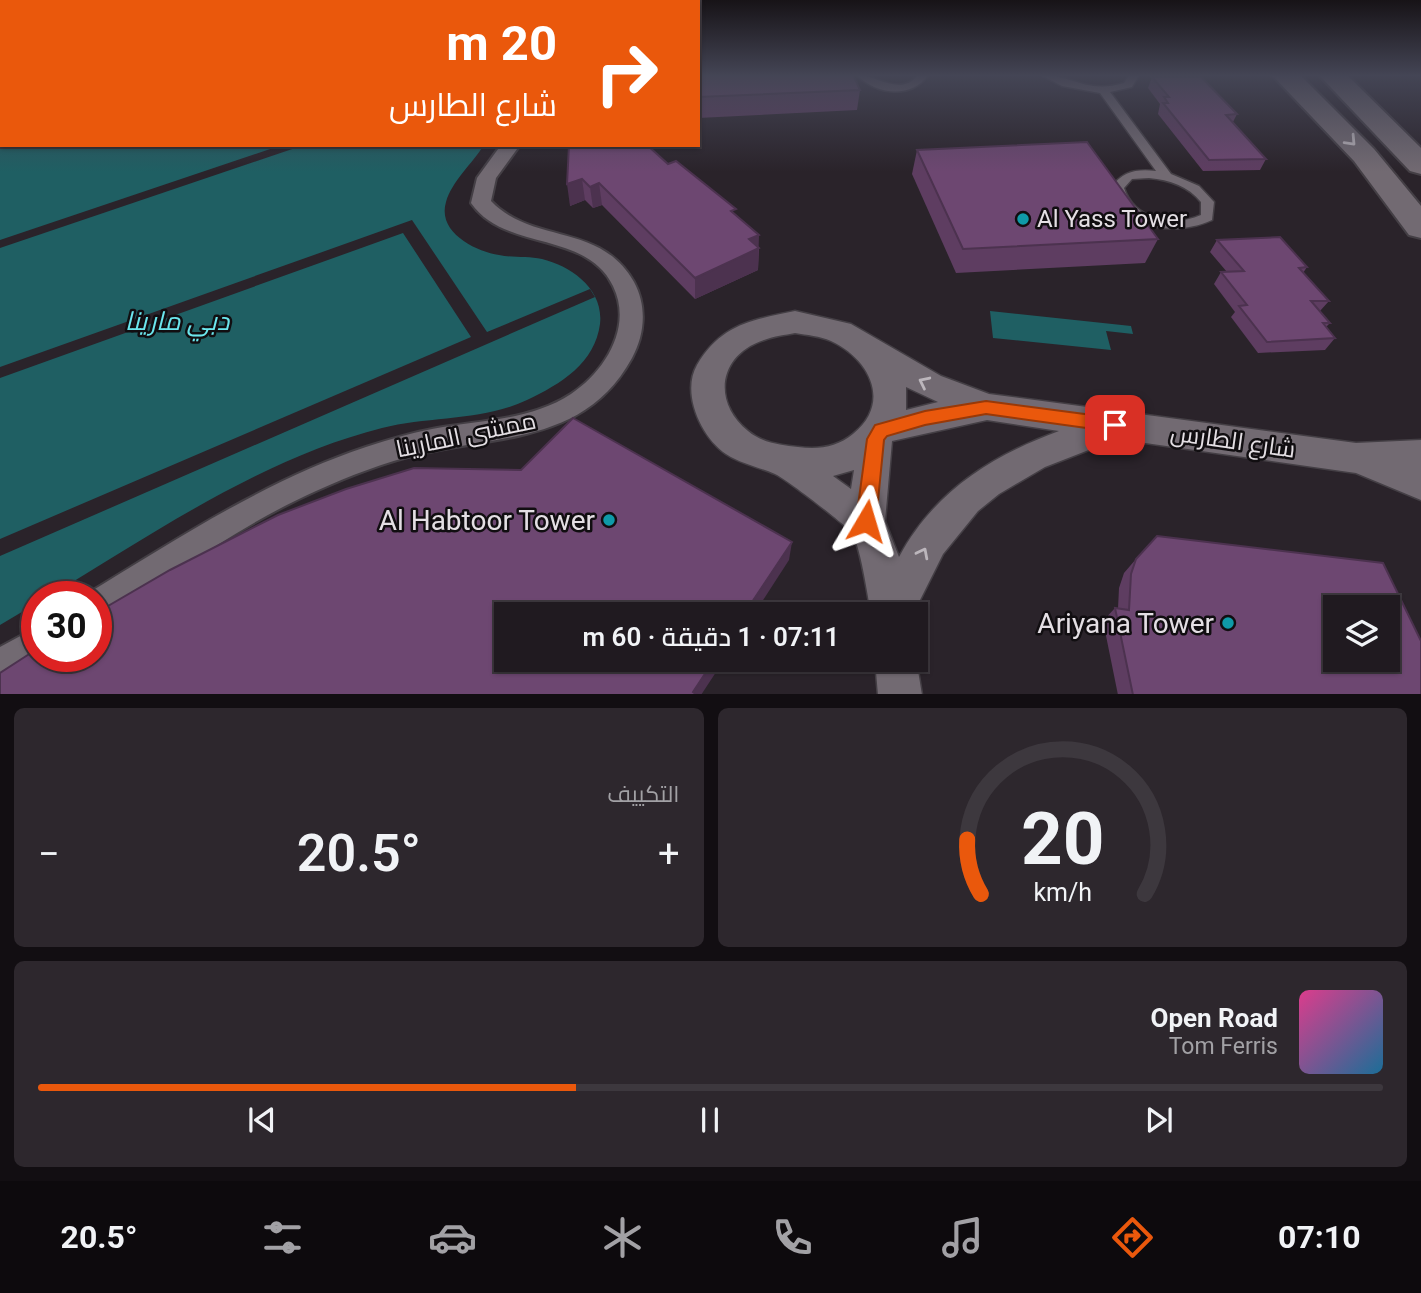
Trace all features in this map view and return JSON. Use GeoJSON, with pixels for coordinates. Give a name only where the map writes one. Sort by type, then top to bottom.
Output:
{"type":"FeatureCollection","features":[{"type":"Feature","properties":{"kind":"main road"},"geometry":{"type":"LineString","coordinates":[[1315,107],[1364,155],[1421,228]]}},
{"type":"Feature","properties":{"kind":"main road"},"geometry":{"type":"LineString","coordinates":[[1364,107],[1421,165]]}},
{"type":"Feature","properties":{"kind":"street","name":"ممشى المارينا"},"geometry":{"type":"LineString","coordinates":[[112,596],[279,495],[399,448],[521,426],[551,416],[578,403],[600,386],[617,366],[631,330],[630,304],[624,284],[607,263],[590,250],[568,240],[524,230],[496,218],[481,203],[480,187],[493,165],[509,147]]}},
{"type":"Feature","properties":{"kind":"street"},"geometry":{"type":"LineString","coordinates":[[866,521],[878,434],[890,410],[891,388],[882,367],[867,349],[846,335],[822,326],[795,322],[769,324],[726,345],[712,362],[706,383],[708,404],[718,424],[736,442],[760,456],[788,463],[822,463],[852,455],[878,434]]}},
{"type":"Feature","properties":{"kind":"street","name":"شارع الطارس"},"geometry":{"type":"LineString","coordinates":[[867,349],[929,385],[986,407],[1356,458],[1421,455]]}},
{"type":"Feature","properties":{"kind":"street","name":"شارع الطارس"},"geometry":{"type":"LineString","coordinates":[[878,434],[925,418],[986,407]]}},
{"type":"Feature","properties":{"kind":"street"},"geometry":{"type":"LineString","coordinates":[[898,602],[928,542],[955,509],[985,482],[1019,461],[1115,425]]}},
{"type":"Feature","properties":{"kind":"street","name":"شارع الطارس"},"geometry":{"type":"LineString","coordinates":[[1356,458],[1421,484]]}},
{"type":"Feature","properties":{"kind":"street"},"geometry":{"type":"LineString","coordinates":[[788,463],[866,521],[875,541],[889,602]]}},
{"type":"Feature","properties":{"kind":"street"},"geometry":{"type":"LineString","coordinates":[[0,666],[21,653]]}},
{"type":"Feature","properties":{"kind":"street"},"geometry":{"type":"LineString","coordinates":[[898,672],[900,694]]}},
{"type":"Feature","properties":{"kind":"lane"},"geometry":{"type":"LineString","coordinates":[[1116,107],[1166,176],[1180,180],[1202,194],[1208,202],[1207,217],[1188,225],[1159,222],[1132,211],[1118,195],[1117,187],[1128,176],[1166,176]]}},
{"type":"Feature","properties":{"kind":"water","name":"دبي مارينا"},"geometry":{"type":"Polygon","coordinates":[[[0,147],[482,147],[449,194],[445,213],[447,222],[460,238],[479,249],[504,256],[553,262],[583,281],[597,300],[600,311],[597,338],[584,361],[552,387],[510,407],[493,412],[382,428],[294,458],[209,500],[74,581],[21,581],[21,613],[0,625],[0,147]]]}},
{"type":"Feature","properties":{"kind":"water"},"geometry":{"type":"Polygon","coordinates":[[[990,311],[1131,326],[1133,334],[1106,331],[1111,350],[993,338],[990,311]]]}},
{"type":"Feature","properties":{"kind":"pier"},"geometry":{"type":"Polygon","coordinates":[[[276,147],[298,147],[0,248],[0,240],[276,147]]]}},
{"type":"Feature","properties":{"kind":"pier"},"geometry":{"type":"Polygon","coordinates":[[[412,220],[487,332],[590,289],[595,297],[0,556],[0,539],[471,337],[403,233],[0,378],[0,367],[412,220]]]}},
{"type":"Feature","properties":{"kind":"building"},"geometry":{"type":"Polygon","coordinates":[[[1167,107],[1231,107],[1237,114],[1226,115],[1266,159],[1209,160],[1167,107]]]}},
{"type":"Feature","properties":{"kind":"building","name":"Al Yass Tower"},"geometry":{"type":"Polygon","coordinates":[[[1087,142],[1158,239],[963,249],[917,150],[1087,142]]]}},
{"type":"Feature","properties":{"kind":"building"},"geometry":{"type":"Polygon","coordinates":[[[569,147],[649,147],[668,164],[676,161],[736,209],[731,211],[759,235],[749,239],[759,248],[695,278],[599,183],[590,187],[582,179],[567,184],[569,147]]]}},
{"type":"Feature","properties":{"kind":"building"},"geometry":{"type":"Polygon","coordinates":[[[1280,237],[1307,267],[1299,268],[1329,301],[1311,301],[1330,323],[1323,323],[1335,338],[1267,342],[1239,306],[1247,305],[1221,272],[1244,271],[1217,240],[1280,237]]]}},
{"type":"Feature","properties":{"kind":"building"},"geometry":{"type":"Polygon","coordinates":[[[573,418],[792,542],[752,602],[494,602],[494,672],[706,672],[693,692],[696,694],[0,694],[0,673],[21,659],[21,672],[112,672],[112,604],[170,570],[278,515],[346,489],[414,468],[521,470],[573,418]]]}},
{"type":"Feature","properties":{"kind":"building","name":"Ariyana Tower"},"geometry":{"type":"Polygon","coordinates":[[[1157,536],[1383,563],[1399,595],[1323,595],[1323,672],[1400,672],[1400,598],[1421,641],[1421,694],[1133,694],[1115,608],[1129,610],[1131,574],[1136,559],[1157,536]]]}},
{"type":"Feature","properties":{"kind":"place","name":"Al Yass Tower"},"geometry":{"type":"Point","coordinates":[1023,219]}},
{"type":"Feature","properties":{"kind":"place","name":"Al Habtoor Tower"},"geometry":{"type":"Point","coordinates":[609,520]}},
{"type":"Feature","properties":{"kind":"place","name":"Ariyana Tower"},"geometry":{"type":"Point","coordinates":[1228,623]}},
{"type":"Feature","properties":{"kind":"route"},"geometry":{"type":"LineString","coordinates":[[866,521],[875,439],[881,430],[925,418],[986,407],[1115,425]]}}]}
